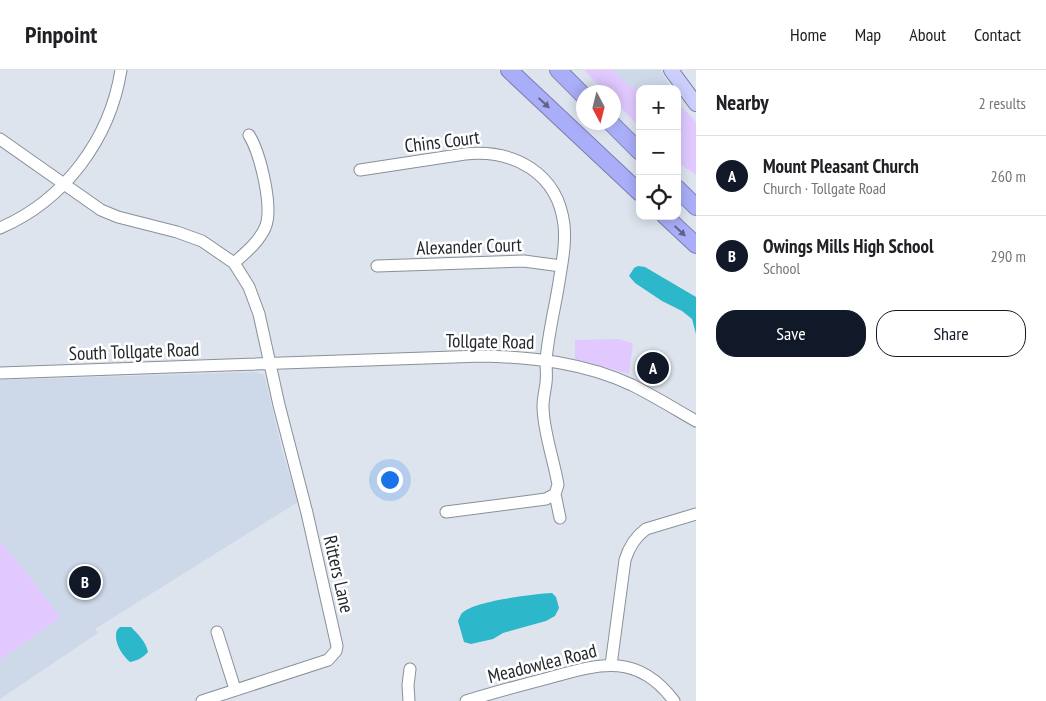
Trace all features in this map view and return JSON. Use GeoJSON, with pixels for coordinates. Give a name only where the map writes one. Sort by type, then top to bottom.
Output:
{"type":"FeatureCollection","features":[{"type":"Feature","properties":{"kind":"highway"},"geometry":{"type":"LineString","coordinates":[[509,70],[636,189]]}},
{"type":"Feature","properties":{"kind":"highway"},"geometry":{"type":"LineString","coordinates":[[558,70],[576,88]]}},
{"type":"Feature","properties":{"kind":"highway"},"geometry":{"type":"LineString","coordinates":[[618,130],[636,148]]}},
{"type":"Feature","properties":{"kind":"highway"},"geometry":{"type":"LineString","coordinates":[[681,192],[696,207]]}},
{"type":"Feature","properties":{"kind":"highway"},"geometry":{"type":"LineString","coordinates":[[669,220],[696,245]]}},
{"type":"Feature","properties":{"kind":"main road"},"geometry":{"type":"LineString","coordinates":[[670,70],[696,104]]}},
{"type":"Feature","properties":{"kind":"street"},"geometry":{"type":"LineString","coordinates":[[0,228],[37,208],[64,184],[87,157],[114,99],[121,70]]}},
{"type":"Feature","properties":{"kind":"street"},"geometry":{"type":"LineString","coordinates":[[0,139],[94,205],[118,217],[202,240],[234,263],[262,234],[268,218],[259,155],[248,135]]}},
{"type":"Feature","properties":{"kind":"street","name":"Chins Court"},"geometry":{"type":"LineString","coordinates":[[360,170],[480,152],[493,153],[518,160],[548,184],[559,205],[565,235],[546,360],[543,406],[558,485],[554,494],[560,518]]}},
{"type":"Feature","properties":{"kind":"street","name":"Alexander Court"},"geometry":{"type":"LineString","coordinates":[[377,266],[515,260],[561,266]]}},
{"type":"Feature","properties":{"kind":"street","name":"Ritters Lane"},"geometry":{"type":"LineString","coordinates":[[202,701],[328,660],[336,651],[337,646],[255,300],[246,281],[234,263]]}},
{"type":"Feature","properties":{"kind":"street","name":"Tollgate Road"},"geometry":{"type":"LineString","coordinates":[[270,364],[482,356],[546,360],[594,371],[631,385],[696,421]]}},
{"type":"Feature","properties":{"kind":"street","name":"South Tollgate Road"},"geometry":{"type":"LineString","coordinates":[[0,373],[270,364]]}},
{"type":"Feature","properties":{"kind":"street"},"geometry":{"type":"LineString","coordinates":[[446,512],[546,499],[554,494]]}},
{"type":"Feature","properties":{"kind":"street"},"geometry":{"type":"LineString","coordinates":[[611,664],[628,549],[640,533],[646,529],[696,514]]}},
{"type":"Feature","properties":{"kind":"street"},"geometry":{"type":"LineString","coordinates":[[217,632],[235,689]]}},
{"type":"Feature","properties":{"kind":"street","name":"Meadowlea Road"},"geometry":{"type":"LineString","coordinates":[[466,701],[494,697],[586,668],[611,664],[648,676],[658,683],[674,701]]}},
{"type":"Feature","properties":{"kind":"street"},"geometry":{"type":"LineString","coordinates":[[408,701],[410,669]]}},
{"type":"Feature","properties":{"kind":"shaded area"},"geometry":{"type":"Polygon","coordinates":[[[584,70],[612,70],[629,86],[636,88],[636,123],[621,108],[621,85],[598,85],[584,70]]]}},
{"type":"Feature","properties":{"kind":"shaded area"},"geometry":{"type":"Polygon","coordinates":[[[601,70],[661,70],[670,85],[636,85],[636,91],[601,70]]]}},
{"type":"Feature","properties":{"kind":"shaded area"},"geometry":{"type":"Polygon","coordinates":[[[681,106],[696,122],[696,175],[681,165],[681,106]]]}},
{"type":"Feature","properties":{"kind":"shaded area"},"geometry":{"type":"Polygon","coordinates":[[[618,339],[633,343],[629,374],[575,359],[575,340],[618,339]]]}},
{"type":"Feature","properties":{"kind":"shaded area"},"geometry":{"type":"Polygon","coordinates":[[[256,372],[264,375],[282,450],[298,502],[95,629],[98,633],[0,699],[0,380],[256,372]]]}},
{"type":"Feature","properties":{"kind":"shaded area"},"geometry":{"type":"Polygon","coordinates":[[[0,540],[61,617],[0,660],[0,540]]]}},
{"type":"Feature","properties":{"kind":"water"},"geometry":{"type":"Polygon","coordinates":[[[638,266],[645,267],[696,297],[696,334],[692,319],[635,283],[629,276],[634,268],[638,266]]]}},
{"type":"Feature","properties":{"kind":"water"},"geometry":{"type":"Polygon","coordinates":[[[552,593],[556,597],[559,608],[555,616],[546,621],[503,633],[493,639],[471,644],[464,642],[458,621],[462,613],[469,609],[504,599],[552,593]]]}},
{"type":"Feature","properties":{"kind":"water"},"geometry":{"type":"Polygon","coordinates":[[[120,627],[131,627],[141,638],[148,652],[139,659],[130,662],[117,643],[116,634],[120,627]]]}},
{"type":"Feature","properties":{"kind":"place","name":"Mount Pleasant Church"},"geometry":{"type":"Point","coordinates":[653,368]}},
{"type":"Feature","properties":{"kind":"place","name":"Owings Mills High School"},"geometry":{"type":"Point","coordinates":[85,582]}}]}
